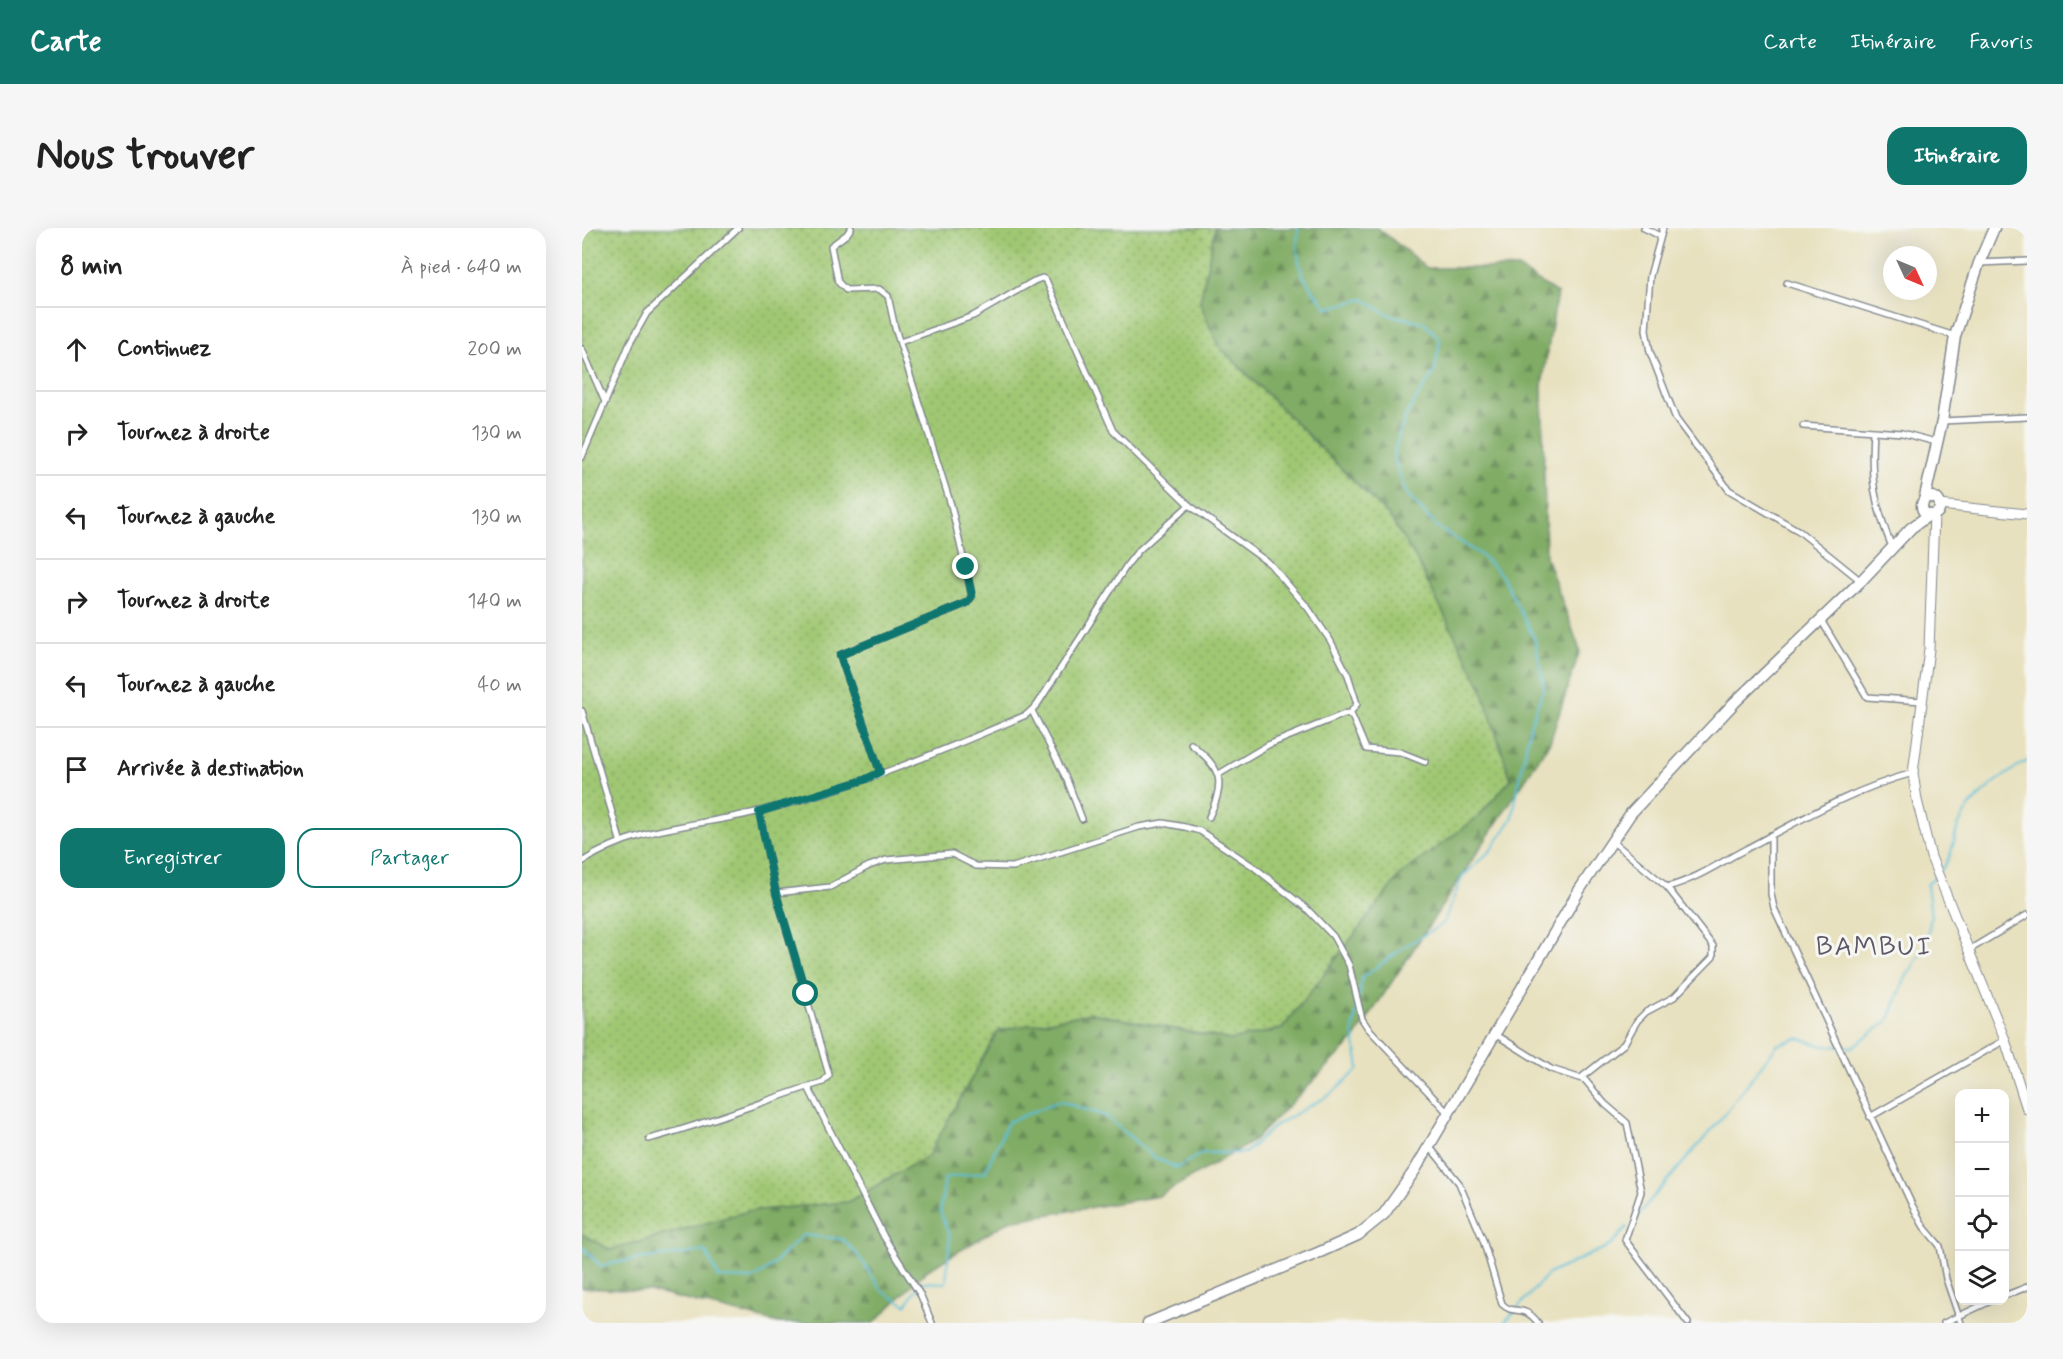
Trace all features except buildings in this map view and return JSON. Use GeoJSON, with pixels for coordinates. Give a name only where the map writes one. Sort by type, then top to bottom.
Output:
{"type":"FeatureCollection","features":[{"type":"Feature","properties":{"kind":"highway"},"geometry":{"type":"LineString","coordinates":[[1155,1322],[1320,1252],[1365,1230],[1394,1202],[1611,840],[1631,813],[1666,773],[1735,702],[1861,581],[1931,507],[1932,465],[1942,421],[1955,336],[1979,263],[1994,228]]}},
{"type":"Feature","properties":{"kind":"main road"},"geometry":{"type":"LineString","coordinates":[[2027,514],[1931,507],[1929,649],[1913,773],[1925,839],[2005,1040],[2027,1106]]}},
{"type":"Feature","properties":{"kind":"street"},"geometry":{"type":"LineString","coordinates":[[582,457],[630,343],[647,313],[738,228]]}},
{"type":"Feature","properties":{"kind":"street"},"geometry":{"type":"LineString","coordinates":[[851,228],[831,246],[838,282],[846,290],[879,289],[884,291],[951,505],[972,596],[967,603],[840,655],[880,772]]}},
{"type":"Feature","properties":{"kind":"street"},"geometry":{"type":"LineString","coordinates":[[1644,228],[1660,236]]}},
{"type":"Feature","properties":{"kind":"street"},"geometry":{"type":"LineString","coordinates":[[1664,228],[1650,276],[1646,330],[1650,352],[1676,419],[1729,490],[1799,531],[1861,581]]}},
{"type":"Feature","properties":{"kind":"street"},"geometry":{"type":"LineString","coordinates":[[1979,263],[2027,261]]}},
{"type":"Feature","properties":{"kind":"street"},"geometry":{"type":"LineString","coordinates":[[900,342],[973,316],[1034,281],[1046,280],[1113,431],[1189,505],[1270,564],[1308,608],[1330,640],[1348,675],[1357,704],[1350,714],[1298,731],[1219,774]]}},
{"type":"Feature","properties":{"kind":"street"},"geometry":{"type":"LineString","coordinates":[[1787,283],[1955,336]]}},
{"type":"Feature","properties":{"kind":"street"},"geometry":{"type":"LineString","coordinates":[[582,349],[605,402]]}},
{"type":"Feature","properties":{"kind":"street"},"geometry":{"type":"LineString","coordinates":[[1942,421],[1970,417],[2027,417]]}},
{"type":"Feature","properties":{"kind":"street"},"geometry":{"type":"LineString","coordinates":[[1803,426],[1902,433],[1936,442]]}},
{"type":"Feature","properties":{"kind":"street"},"geometry":{"type":"LineString","coordinates":[[1873,432],[1872,480],[1877,510],[1893,549]]}},
{"type":"Feature","properties":{"kind":"street"},"geometry":{"type":"LineString","coordinates":[[582,862],[620,840],[759,812],[864,780],[975,737],[1032,711],[1127,565],[1138,551],[1189,505]]}},
{"type":"Feature","properties":{"kind":"street"},"geometry":{"type":"LineString","coordinates":[[1821,620],[1867,697],[1922,700]]}},
{"type":"Feature","properties":{"kind":"street"},"geometry":{"type":"LineString","coordinates":[[582,711],[620,840]]}},
{"type":"Feature","properties":{"kind":"street"},"geometry":{"type":"LineString","coordinates":[[1032,711],[1067,780],[1082,819]]}},
{"type":"Feature","properties":{"kind":"street"},"geometry":{"type":"LineString","coordinates":[[1350,714],[1366,749],[1400,752],[1425,762]]}},
{"type":"Feature","properties":{"kind":"street"},"geometry":{"type":"LineString","coordinates":[[1191,744],[1206,756],[1219,774],[1218,797],[1209,817]]}},
{"type":"Feature","properties":{"kind":"street"},"geometry":{"type":"LineString","coordinates":[[1667,887],[1709,869],[1832,802],[1884,781],[1913,773]]}},
{"type":"Feature","properties":{"kind":"street"},"geometry":{"type":"LineString","coordinates":[[649,1139],[703,1125],[752,1104],[824,1082],[829,1075],[776,893],[759,812]]}},
{"type":"Feature","properties":{"kind":"street"},"geometry":{"type":"LineString","coordinates":[[776,893],[831,887],[869,866],[886,860],[952,854],[976,866],[1013,867],[1139,827],[1163,823],[1200,831],[1254,867],[1308,910],[1333,936],[1349,965],[1362,1019],[1448,1113]]}},
{"type":"Feature","properties":{"kind":"street"},"geometry":{"type":"LineString","coordinates":[[1771,835],[1771,894],[1774,908],[1870,1117],[1924,1227],[1940,1246],[1960,1320]]}},
{"type":"Feature","properties":{"kind":"street"},"geometry":{"type":"LineString","coordinates":[[1582,1077],[1624,1044],[1637,1021],[1646,1012],[1674,996],[1713,957],[1713,946],[1667,887],[1611,840]]}},
{"type":"Feature","properties":{"kind":"street"},"geometry":{"type":"LineString","coordinates":[[1969,950],[2027,915]]}},
{"type":"Feature","properties":{"kind":"street"},"geometry":{"type":"LineString","coordinates":[[1495,1034],[1551,1069],[1582,1077],[1605,1104],[1627,1123],[1641,1192],[1625,1242],[1688,1323]]}},
{"type":"Feature","properties":{"kind":"street"},"geometry":{"type":"LineString","coordinates":[[1870,1117],[2005,1040]]}},
{"type":"Feature","properties":{"kind":"street"},"geometry":{"type":"LineString","coordinates":[[808,1086],[884,1237],[921,1296],[932,1323]]}},
{"type":"Feature","properties":{"kind":"street"},"geometry":{"type":"LineString","coordinates":[[1429,1146],[1459,1183],[1483,1240],[1502,1304],[1509,1309],[1522,1309],[1532,1314],[1538,1323]]}},
{"type":"Feature","properties":{"kind":"street"},"geometry":{"type":"LineString","coordinates":[[2009,1294],[2027,1287]]}},
{"type":"Feature","properties":{"kind":"street"},"geometry":{"type":"LineString","coordinates":[[1944,1323],[1960,1320],[1985,1305]]}},
{"type":"Feature","properties":{"kind":"green space"},"geometry":{"type":"Polygon","coordinates":[[[582,228],[1215,228],[1200,302],[1218,345],[1389,516],[1415,557],[1481,687],[1511,779],[1478,817],[1400,875],[1282,1029],[1231,1040],[1091,1013],[998,1031],[928,1156],[848,1202],[749,1211],[610,1250],[582,1234],[582,228]]]}},
{"type":"Feature","properties":{"kind":"green space"},"geometry":{"type":"Polygon","coordinates":[[[1215,228],[1378,228],[1427,268],[1518,268],[1557,293],[1542,386],[1546,557],[1580,650],[1550,742],[1353,1041],[1252,1142],[1159,1196],[1009,1221],[926,1271],[874,1323],[779,1323],[649,1291],[582,1288],[582,1234],[610,1250],[749,1211],[848,1202],[928,1156],[998,1031],[1091,1013],[1231,1040],[1282,1029],[1400,875],[1478,817],[1511,779],[1481,687],[1415,557],[1389,516],[1218,345],[1200,302],[1215,228]]]}},
{"type":"Feature","properties":{"kind":"waterway"},"geometry":{"type":"LineString","coordinates":[[1298,228],[1297,242],[1302,272],[1312,289],[1328,308],[1363,299],[1389,315],[1423,322],[1440,339],[1435,371],[1405,416],[1393,455],[1406,493],[1437,527],[1481,555],[1502,576],[1535,640],[1544,687],[1530,726],[1512,819],[1491,850],[1462,877],[1443,924],[1410,943],[1362,978],[1359,997]]}},
{"type":"Feature","properties":{"kind":"waterway"},"geometry":{"type":"LineString","coordinates":[[1941,870],[1951,854],[1959,824],[1971,804],[1988,788],[2027,761]]}},
{"type":"Feature","properties":{"kind":"waterway"},"geometry":{"type":"LineString","coordinates":[[1635,1218],[1721,1119],[1777,1045],[1797,1038],[1824,1046],[1852,1047],[1888,1021],[1905,979],[1926,945],[1931,916],[1927,885],[1935,876]]}},
{"type":"Feature","properties":{"kind":"waterway"},"geometry":{"type":"LineString","coordinates":[[582,1247],[601,1266],[705,1251],[719,1278],[753,1279],[768,1269],[803,1235],[842,1239],[858,1255],[883,1292],[906,1305],[921,1282],[946,1283],[950,1238],[940,1211],[945,1178],[985,1172],[1008,1122],[1059,1101],[1106,1116],[1152,1156],[1177,1168],[1202,1153],[1245,1153],[1276,1125],[1331,1094],[1359,1069],[1353,1030],[1357,1008]]}},
{"type":"Feature","properties":{"kind":"waterway"},"geometry":{"type":"LineString","coordinates":[[1504,1323],[1548,1274],[1611,1245],[1627,1227]]}},
{"type":"Feature","properties":{"kind":"district","name":"BAMBUI"},"geometry":{"type":"Point","coordinates":[1874,946]}},
{"type":"Feature","properties":{"kind":"route"},"geometry":{"type":"LineString","coordinates":[[806,994],[776,893],[759,812],[864,780],[880,772],[850,691],[840,655],[967,603],[972,596],[966,567]]}}]}
